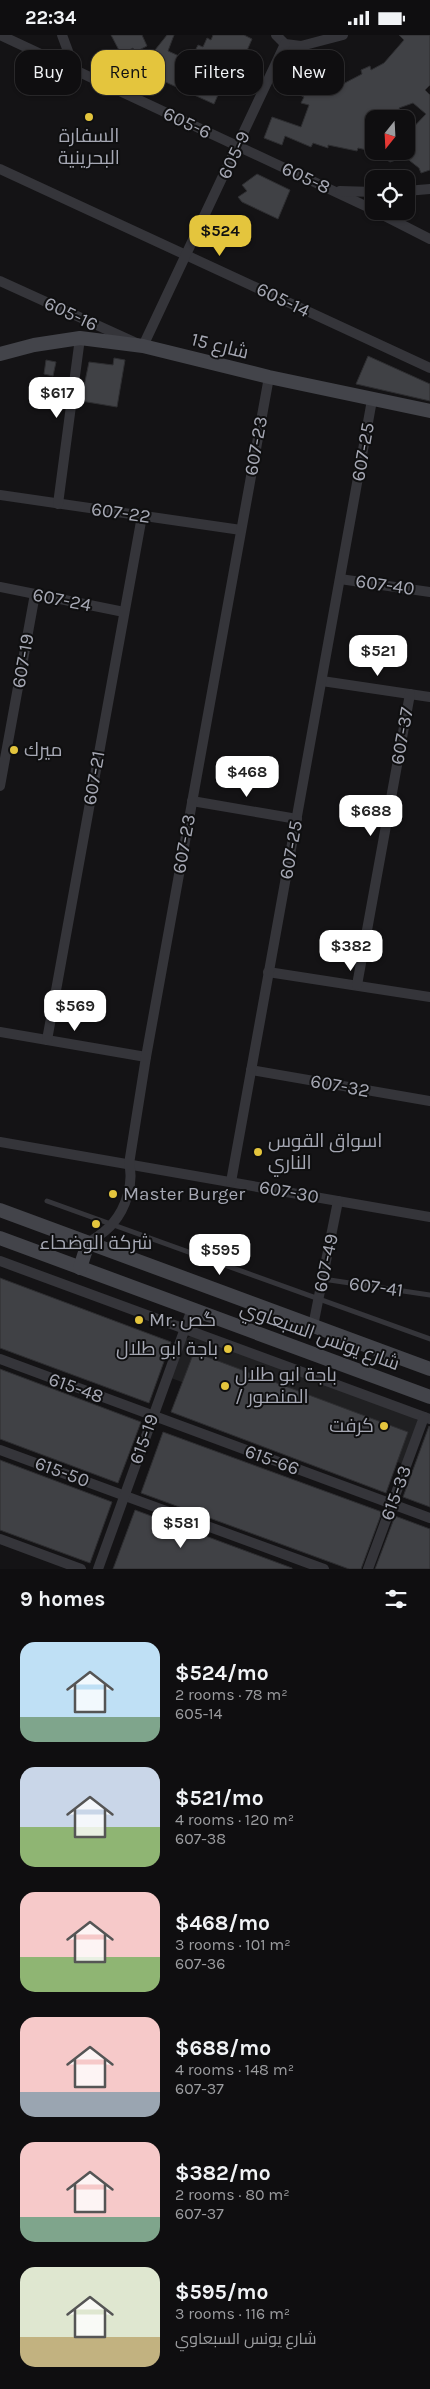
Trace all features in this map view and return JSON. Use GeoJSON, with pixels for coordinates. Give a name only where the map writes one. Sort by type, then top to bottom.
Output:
{"type":"FeatureCollection","features":[{"type":"Feature","properties":{"kind":"main road","name":"شارع 15"},"geometry":{"type":"LineString","coordinates":[[0,354],[34,345],[80,338],[143,346],[269,377],[430,411]]}},
{"type":"Feature","properties":{"kind":"main road","name":"شارع يونس السبعاوي"},"geometry":{"type":"LineString","coordinates":[[0,1210],[430,1369]]}},
{"type":"Feature","properties":{"kind":"main road","name":"شارع يونس السبعاوي"},"geometry":{"type":"LineString","coordinates":[[0,1238],[430,1397]]}},
{"type":"Feature","properties":{"kind":"main road"},"geometry":{"type":"LineString","coordinates":[[80,1267],[88,1243]]}},
{"type":"Feature","properties":{"kind":"street","name":"605-6"},"geometry":{"type":"LineString","coordinates":[[0,35],[32,50]]}},
{"type":"Feature","properties":{"kind":"street"},"geometry":{"type":"LineString","coordinates":[[62,35],[68,50]]}},
{"type":"Feature","properties":{"kind":"street"},"geometry":{"type":"LineString","coordinates":[[276,35],[285,44],[301,46],[343,35]]}},
{"type":"Feature","properties":{"kind":"street","name":"605-9"},"geometry":{"type":"LineString","coordinates":[[143,346],[285,44]]}},
{"type":"Feature","properties":{"kind":"street","name":"605-6"},"geometry":{"type":"LineString","coordinates":[[81,73],[238,147]]}},
{"type":"Feature","properties":{"kind":"street","name":"605-8"},"geometry":{"type":"LineString","coordinates":[[238,147],[365,206]]}},
{"type":"Feature","properties":{"kind":"street","name":"605-14"},"geometry":{"type":"LineString","coordinates":[[0,169],[430,368]]}},
{"type":"Feature","properties":{"kind":"street"},"geometry":{"type":"LineString","coordinates":[[415,190],[430,189]]}},
{"type":"Feature","properties":{"kind":"street"},"geometry":{"type":"LineString","coordinates":[[336,191],[365,193]]}},
{"type":"Feature","properties":{"kind":"street","name":"605-8"},"geometry":{"type":"LineString","coordinates":[[393,220],[430,239]]}},
{"type":"Feature","properties":{"kind":"street","name":"605-16"},"geometry":{"type":"LineString","coordinates":[[0,281],[143,346]]}},
{"type":"Feature","properties":{"kind":"street"},"geometry":{"type":"LineString","coordinates":[[58,504],[80,338]]}},
{"type":"Feature","properties":{"kind":"street","name":"607-23"},"geometry":{"type":"LineString","coordinates":[[112,1225],[120,1212],[130,1185],[131,1173],[128,1164],[146,1057],[269,377]]}},
{"type":"Feature","properties":{"kind":"street","name":"607-25"},"geometry":{"type":"LineString","coordinates":[[231,1182],[372,400]]}},
{"type":"Feature","properties":{"kind":"street","name":"607-22"},"geometry":{"type":"LineString","coordinates":[[0,495],[241,530]]}},
{"type":"Feature","properties":{"kind":"street","name":"607-21"},"geometry":{"type":"LineString","coordinates":[[47,1040],[142,516]]}},
{"type":"Feature","properties":{"kind":"street","name":"607-40"},"geometry":{"type":"LineString","coordinates":[[340,579],[430,592]]}},
{"type":"Feature","properties":{"kind":"street","name":"607-24"},"geometry":{"type":"LineString","coordinates":[[0,587],[124,612]]}},
{"type":"Feature","properties":{"kind":"street","name":"607-19"},"geometry":{"type":"LineString","coordinates":[[0,786],[35,595]]}},
{"type":"Feature","properties":{"kind":"street"},"geometry":{"type":"LineString","coordinates":[[322,681],[430,697]]}},
{"type":"Feature","properties":{"kind":"street","name":"607-37"},"geometry":{"type":"LineString","coordinates":[[357,985],[410,694]]}},
{"type":"Feature","properties":{"kind":"street"},"geometry":{"type":"LineString","coordinates":[[192,801],[297,819]]}},
{"type":"Feature","properties":{"kind":"street"},"geometry":{"type":"LineString","coordinates":[[268,972],[430,997]]}},
{"type":"Feature","properties":{"kind":"street"},"geometry":{"type":"LineString","coordinates":[[0,1032],[146,1057]]}},
{"type":"Feature","properties":{"kind":"street","name":"607-32"},"geometry":{"type":"LineString","coordinates":[[250,1070],[430,1101]]}},
{"type":"Feature","properties":{"kind":"street","name":"607-30"},"geometry":{"type":"LineString","coordinates":[[0,1142],[430,1217]]}},
{"type":"Feature","properties":{"kind":"street","name":"607-49"},"geometry":{"type":"LineString","coordinates":[[313,1326],[338,1201]]}},
{"type":"Feature","properties":{"kind":"street"},"geometry":{"type":"LineString","coordinates":[[88,1243],[112,1225]]}},
{"type":"Feature","properties":{"kind":"street"},"geometry":{"type":"LineString","coordinates":[[0,1261],[427,1418]]}},
{"type":"Feature","properties":{"kind":"street","name":"615-19"},"geometry":{"type":"LineString","coordinates":[[98,1569],[123,1495],[192,1309]]}},
{"type":"Feature","properties":{"kind":"street","name":"615-48"},"geometry":{"type":"LineString","coordinates":[[0,1359],[153,1416]]}},
{"type":"Feature","properties":{"kind":"street","name":"615-66"},"geometry":{"type":"LineString","coordinates":[[153,1416],[430,1518]]}},
{"type":"Feature","properties":{"kind":"street","name":"615-33"},"geometry":{"type":"LineString","coordinates":[[368,1569],[427,1418]]}},
{"type":"Feature","properties":{"kind":"street","name":"615-50"},"geometry":{"type":"LineString","coordinates":[[0,1450],[324,1569]]}},
{"type":"Feature","properties":{"kind":"street"},"geometry":{"type":"LineString","coordinates":[[0,1539],[82,1569]]}},
{"type":"Feature","properties":{"kind":"lane"},"geometry":{"type":"LineString","coordinates":[[47,1201],[430,1339]]}},
{"type":"Feature","properties":{"kind":"lane","name":"607-41"},"geometry":{"type":"LineString","coordinates":[[322,1279],[430,1295]]}},
{"type":"Feature","properties":{"kind":"shaded area"},"geometry":{"type":"Polygon","coordinates":[[[192,1335],[414,1417],[418,1421],[403,1464],[171,1378],[186,1339],[192,1335]]]}},
{"type":"Feature","properties":{"kind":"building"},"geometry":{"type":"Polygon","coordinates":[[[111,35],[142,35],[147,46],[139,50],[134,50],[133,48],[119,50],[111,35]]]}},
{"type":"Feature","properties":{"kind":"building"},"geometry":{"type":"Polygon","coordinates":[[[167,35],[174,35],[168,51],[175,54],[175,86],[165,82],[165,50],[155,50],[167,35]]]}},
{"type":"Feature","properties":{"kind":"building"},"geometry":{"type":"Polygon","coordinates":[[[213,35],[244,35],[252,39],[247,50],[196,50],[198,45],[203,47],[207,38],[211,40],[213,35]]]}},
{"type":"Feature","properties":{"kind":"building"},"geometry":{"type":"Polygon","coordinates":[[[399,35],[430,35],[430,85],[425,90],[430,95],[430,170],[421,173],[419,168],[409,160],[415,160],[415,126],[426,114],[413,103],[399,108],[400,110],[365,110],[365,150],[358,148],[357,151],[328,145],[328,148],[313,143],[311,147],[285,136],[282,145],[264,138],[272,117],[301,127],[309,105],[301,103],[304,97],[300,95],[344,95],[344,83],[362,74],[361,70],[370,66],[371,70],[384,63],[404,40],[399,35]]]}},
{"type":"Feature","properties":{"kind":"building"},"geometry":{"type":"Polygon","coordinates":[[[194,95],[218,95],[214,104],[194,95]]]}},
{"type":"Feature","properties":{"kind":"building"},"geometry":{"type":"Polygon","coordinates":[[[257,174],[290,190],[278,219],[242,202],[238,197],[247,191],[242,185],[257,174]]]}},
{"type":"Feature","properties":{"kind":"building"},"geometry":{"type":"Polygon","coordinates":[[[368,356],[430,384],[430,401],[356,384],[368,356]]]}},
{"type":"Feature","properties":{"kind":"building"},"geometry":{"type":"Polygon","coordinates":[[[114,358],[125,360],[117,407],[81,401],[89,362],[113,365],[114,358]]]}},
{"type":"Feature","properties":{"kind":"building"},"geometry":{"type":"Polygon","coordinates":[[[46,360],[56,362],[53,376],[44,374],[46,360]]]}},
{"type":"Feature","properties":{"kind":"building"},"geometry":{"type":"Polygon","coordinates":[[[0,1278],[171,1342],[149,1403],[0,1348],[0,1278]]]}},
{"type":"Feature","properties":{"kind":"building"},"geometry":{"type":"Polygon","coordinates":[[[194,1352],[408,1432],[386,1493],[171,1412],[194,1352]]]}},
{"type":"Feature","properties":{"kind":"building"},"geometry":{"type":"Polygon","coordinates":[[[0,1369],[141,1422],[118,1483],[0,1439],[0,1369]]]}},
{"type":"Feature","properties":{"kind":"building"},"geometry":{"type":"Polygon","coordinates":[[[430,1427],[430,1507],[403,1497],[430,1427]]]}},
{"type":"Feature","properties":{"kind":"building"},"geometry":{"type":"Polygon","coordinates":[[[163,1432],[382,1512],[361,1569],[349,1569],[141,1493],[163,1432]]]}},
{"type":"Feature","properties":{"kind":"building"},"geometry":{"type":"Polygon","coordinates":[[[0,1460],[112,1502],[90,1563],[0,1530],[0,1460]]]}},
{"type":"Feature","properties":{"kind":"building"},"geometry":{"type":"Polygon","coordinates":[[[135,1510],[292,1568],[292,1569],[113,1569],[135,1510]]]}},
{"type":"Feature","properties":{"kind":"building"},"geometry":{"type":"Polygon","coordinates":[[[395,1516],[430,1529],[430,1569],[375,1569],[395,1516]]]}},
{"type":"Feature","properties":{"kind":"place","name":"السفارة البحرينية"},"geometry":{"type":"Point","coordinates":[89,117]}},
{"type":"Feature","properties":{"kind":"place","name":"ميرك"},"geometry":{"type":"Point","coordinates":[14,750]}},
{"type":"Feature","properties":{"kind":"place","name":"اسواق القوس الناري"},"geometry":{"type":"Point","coordinates":[258,1152]}},
{"type":"Feature","properties":{"kind":"place","name":"Master Burger"},"geometry":{"type":"Point","coordinates":[113,1194]}},
{"type":"Feature","properties":{"kind":"place","name":"شركة الوضحاء"},"geometry":{"type":"Point","coordinates":[96,1224]}},
{"type":"Feature","properties":{"kind":"place","name":"Mr. گص"},"geometry":{"type":"Point","coordinates":[139,1320]}},
{"type":"Feature","properties":{"kind":"place","name":"باجة ابو طلال"},"geometry":{"type":"Point","coordinates":[228,1349]}},
{"type":"Feature","properties":{"kind":"place","name":"باجة ابو طلال / المنصور"},"geometry":{"type":"Point","coordinates":[225,1386]}},
{"type":"Feature","properties":{"kind":"place","name":"كرفت"},"geometry":{"type":"Point","coordinates":[384,1426]}}]}
